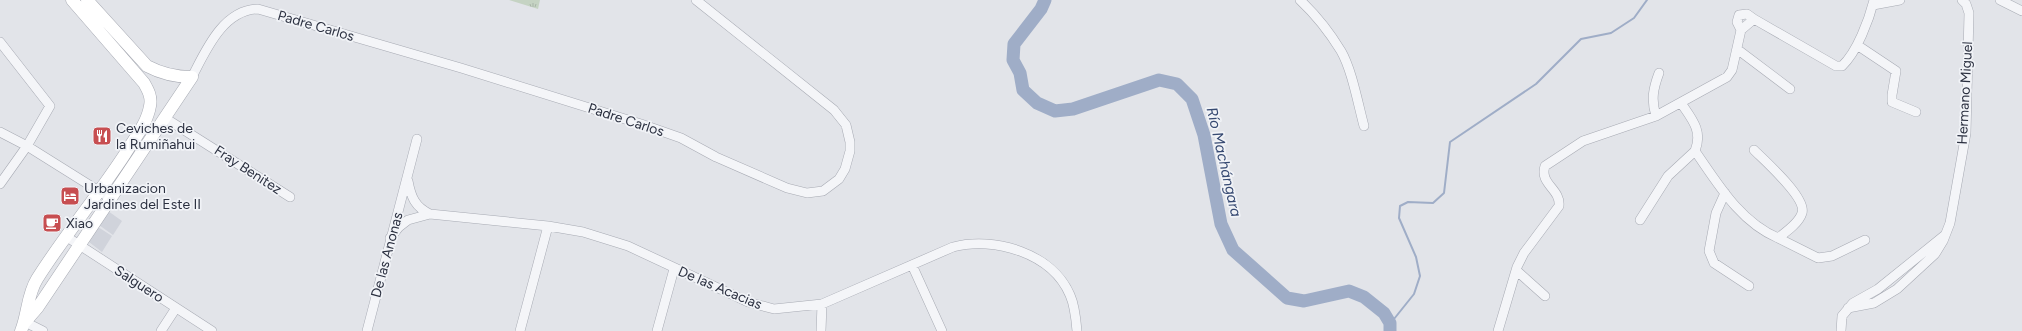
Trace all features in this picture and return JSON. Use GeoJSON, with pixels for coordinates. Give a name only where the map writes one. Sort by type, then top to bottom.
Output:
{"type":"FeatureCollection","features":[{"type":"Feature","properties":{"kind":"street"},"geometry":{"type":"LineString","coordinates":[[23,326],[38,307],[78,246],[149,111],[150,98],[148,90],[72,0]]}},
{"type":"Feature","properties":{"kind":"street"},"geometry":{"type":"LineString","coordinates":[[87,0],[147,66],[159,73],[176,77],[192,77]]}},
{"type":"Feature","properties":{"kind":"street","name":"Padre Carlos"},"geometry":{"type":"LineString","coordinates":[[192,77],[220,31],[228,21],[238,13],[248,9],[258,9],[461,68],[641,124],[681,138],[716,156],[787,188],[807,194],[823,191],[840,179],[845,169],[850,150],[850,142],[846,125],[834,110],[696,0]]}},
{"type":"Feature","properties":{"kind":"street"},"geometry":{"type":"LineString","coordinates":[[1300,0],[1314,14],[1341,52],[1355,91],[1364,126]]}},
{"type":"Feature","properties":{"kind":"street"},"geometry":{"type":"LineString","coordinates":[[1498,331],[1516,270],[1530,242],[1559,206],[1558,196],[1545,180],[1543,172],[1545,166],[1584,141],[1656,116],[1726,77],[1732,70],[1741,30],[1737,22],[1739,15],[1747,14],[1754,20],[1836,66],[1842,66],[1848,60],[1857,45],[1874,2],[1900,0]]}},
{"type":"Feature","properties":{"kind":"street","name":"Hermano Miguel"},"geometry":{"type":"LineString","coordinates":[[1841,331],[1842,316],[1853,303],[1878,289],[1945,235],[1950,223],[1966,133],[1969,13],[1966,4],[1962,0]]}},
{"type":"Feature","properties":{"kind":"street"},"geometry":{"type":"LineString","coordinates":[[2000,0],[2022,11]]}},
{"type":"Feature","properties":{"kind":"street"},"geometry":{"type":"LineString","coordinates":[[1741,30],[1754,20]]}},
{"type":"Feature","properties":{"kind":"street"},"geometry":{"type":"LineString","coordinates":[[0,42],[50,106],[27,146],[0,184]]}},
{"type":"Feature","properties":{"kind":"street"},"geometry":{"type":"LineString","coordinates":[[1857,45],[1896,71],[1892,102],[1896,106],[1916,112]]}},
{"type":"Feature","properties":{"kind":"street"},"geometry":{"type":"LineString","coordinates":[[1737,49],[1790,89]]}},
{"type":"Feature","properties":{"kind":"street"},"geometry":{"type":"LineString","coordinates":[[127,65],[136,55]]}},
{"type":"Feature","properties":{"kind":"street"},"geometry":{"type":"LineString","coordinates":[[1656,116],[1653,107],[1652,93],[1659,74]]}},
{"type":"Feature","properties":{"kind":"street"},"geometry":{"type":"LineString","coordinates":[[23,326],[28,302],[36,280],[67,237],[105,195],[165,118],[192,77]]}},
{"type":"Feature","properties":{"kind":"street"},"geometry":{"type":"LineString","coordinates":[[1640,220],[1668,176],[1685,158],[1695,151],[1699,141],[1698,130],[1681,103]]}},
{"type":"Feature","properties":{"kind":"street"},"geometry":{"type":"LineString","coordinates":[[149,111],[165,118]]}},
{"type":"Feature","properties":{"kind":"street","name":"Fray Benitez"},"geometry":{"type":"LineString","coordinates":[[165,118],[290,197]]}},
{"type":"Feature","properties":{"kind":"street"},"geometry":{"type":"LineString","coordinates":[[0,132],[27,146],[105,195]]}},
{"type":"Feature","properties":{"kind":"street","name":"De las Anonas"},"geometry":{"type":"LineString","coordinates":[[367,331],[390,238],[408,179],[417,140]]}},
{"type":"Feature","properties":{"kind":"street"},"geometry":{"type":"LineString","coordinates":[[1754,150],[1787,184],[1802,205],[1800,218],[1778,238]]}},
{"type":"Feature","properties":{"kind":"street"},"geometry":{"type":"LineString","coordinates":[[1695,151],[1725,193],[1755,226],[1818,258],[1832,256],[1865,240]]}},
{"type":"Feature","properties":{"kind":"street"},"geometry":{"type":"LineString","coordinates":[[408,179],[413,201],[430,214]]}},
{"type":"Feature","properties":{"kind":"street"},"geometry":{"type":"LineString","coordinates":[[1725,193],[1716,213],[1709,251],[1710,257],[1714,263],[1749,286]]}},
{"type":"Feature","properties":{"kind":"street"},"geometry":{"type":"LineString","coordinates":[[390,238],[399,227],[408,220],[430,214]]}},
{"type":"Feature","properties":{"kind":"street","name":"De las Acacias"},"geometry":{"type":"LineString","coordinates":[[430,214],[548,226],[583,232],[628,246],[761,307],[774,309],[822,304],[912,265],[967,244],[1002,246],[1035,257],[1054,272],[1070,294],[1076,316],[1077,331]]}},
{"type":"Feature","properties":{"kind":"street"},"geometry":{"type":"LineString","coordinates":[[520,331],[548,226]]}},
{"type":"Feature","properties":{"kind":"street","name":"Salguero"},"geometry":{"type":"LineString","coordinates":[[67,237],[78,246],[212,331]]}},
{"type":"Feature","properties":{"kind":"street"},"geometry":{"type":"LineString","coordinates":[[912,265],[942,331]]}},
{"type":"Feature","properties":{"kind":"street"},"geometry":{"type":"LineString","coordinates":[[657,331],[674,268]]}},
{"type":"Feature","properties":{"kind":"street"},"geometry":{"type":"LineString","coordinates":[[1516,270],[1545,296]]}},
{"type":"Feature","properties":{"kind":"street"},"geometry":{"type":"LineString","coordinates":[[821,331],[822,304]]}},
{"type":"Feature","properties":{"kind":"street"},"geometry":{"type":"LineString","coordinates":[[161,331],[176,308]]}},
{"type":"Feature","properties":{"kind":"street"},"geometry":{"type":"LineString","coordinates":[[23,326],[43,331]]}},
{"type":"Feature","properties":{"kind":"shaded area"},"geometry":{"type":"Polygon","coordinates":[[[108,211],[122,221],[113,235],[99,225],[108,211]]]}},
{"type":"Feature","properties":{"kind":"shaded area"},"geometry":{"type":"Polygon","coordinates":[[[98,227],[112,236],[102,252],[89,242],[98,227]]]}},
{"type":"Feature","properties":{"kind":"green space"},"geometry":{"type":"Polygon","coordinates":[[[509,0],[540,0],[538,9],[509,0]]]}},
{"type":"Feature","properties":{"kind":"waterway","name":"Río Machángara"},"geometry":{"type":"LineString","coordinates":[[1045,0],[1041,9],[1014,44],[1013,60],[1020,73],[1023,90],[1037,103],[1055,111],[1073,109],[1159,80],[1177,84],[1192,99],[1204,135],[1221,224],[1233,250],[1287,298],[1304,301],[1349,291],[1364,297],[1384,313],[1390,323],[1390,331]]}},
{"type":"Feature","properties":{"kind":"waterway"},"geometry":{"type":"LineString","coordinates":[[1386,329],[1414,294],[1420,276],[1416,257],[1399,218],[1400,206],[1408,202],[1433,203],[1444,193],[1450,142],[1536,84],[1581,39],[1611,33],[1634,18],[1647,0]]}},
{"type":"Feature","properties":{"kind":"place","name":"Ceviches de la Rumiñahui"},"geometry":{"type":"Point","coordinates":[102,136]}},
{"type":"Feature","properties":{"kind":"place","name":"Urbanizacion Jardines del Este II"},"geometry":{"type":"Point","coordinates":[70,196]}},
{"type":"Feature","properties":{"kind":"place","name":"Xiao"},"geometry":{"type":"Point","coordinates":[52,223]}}]}
